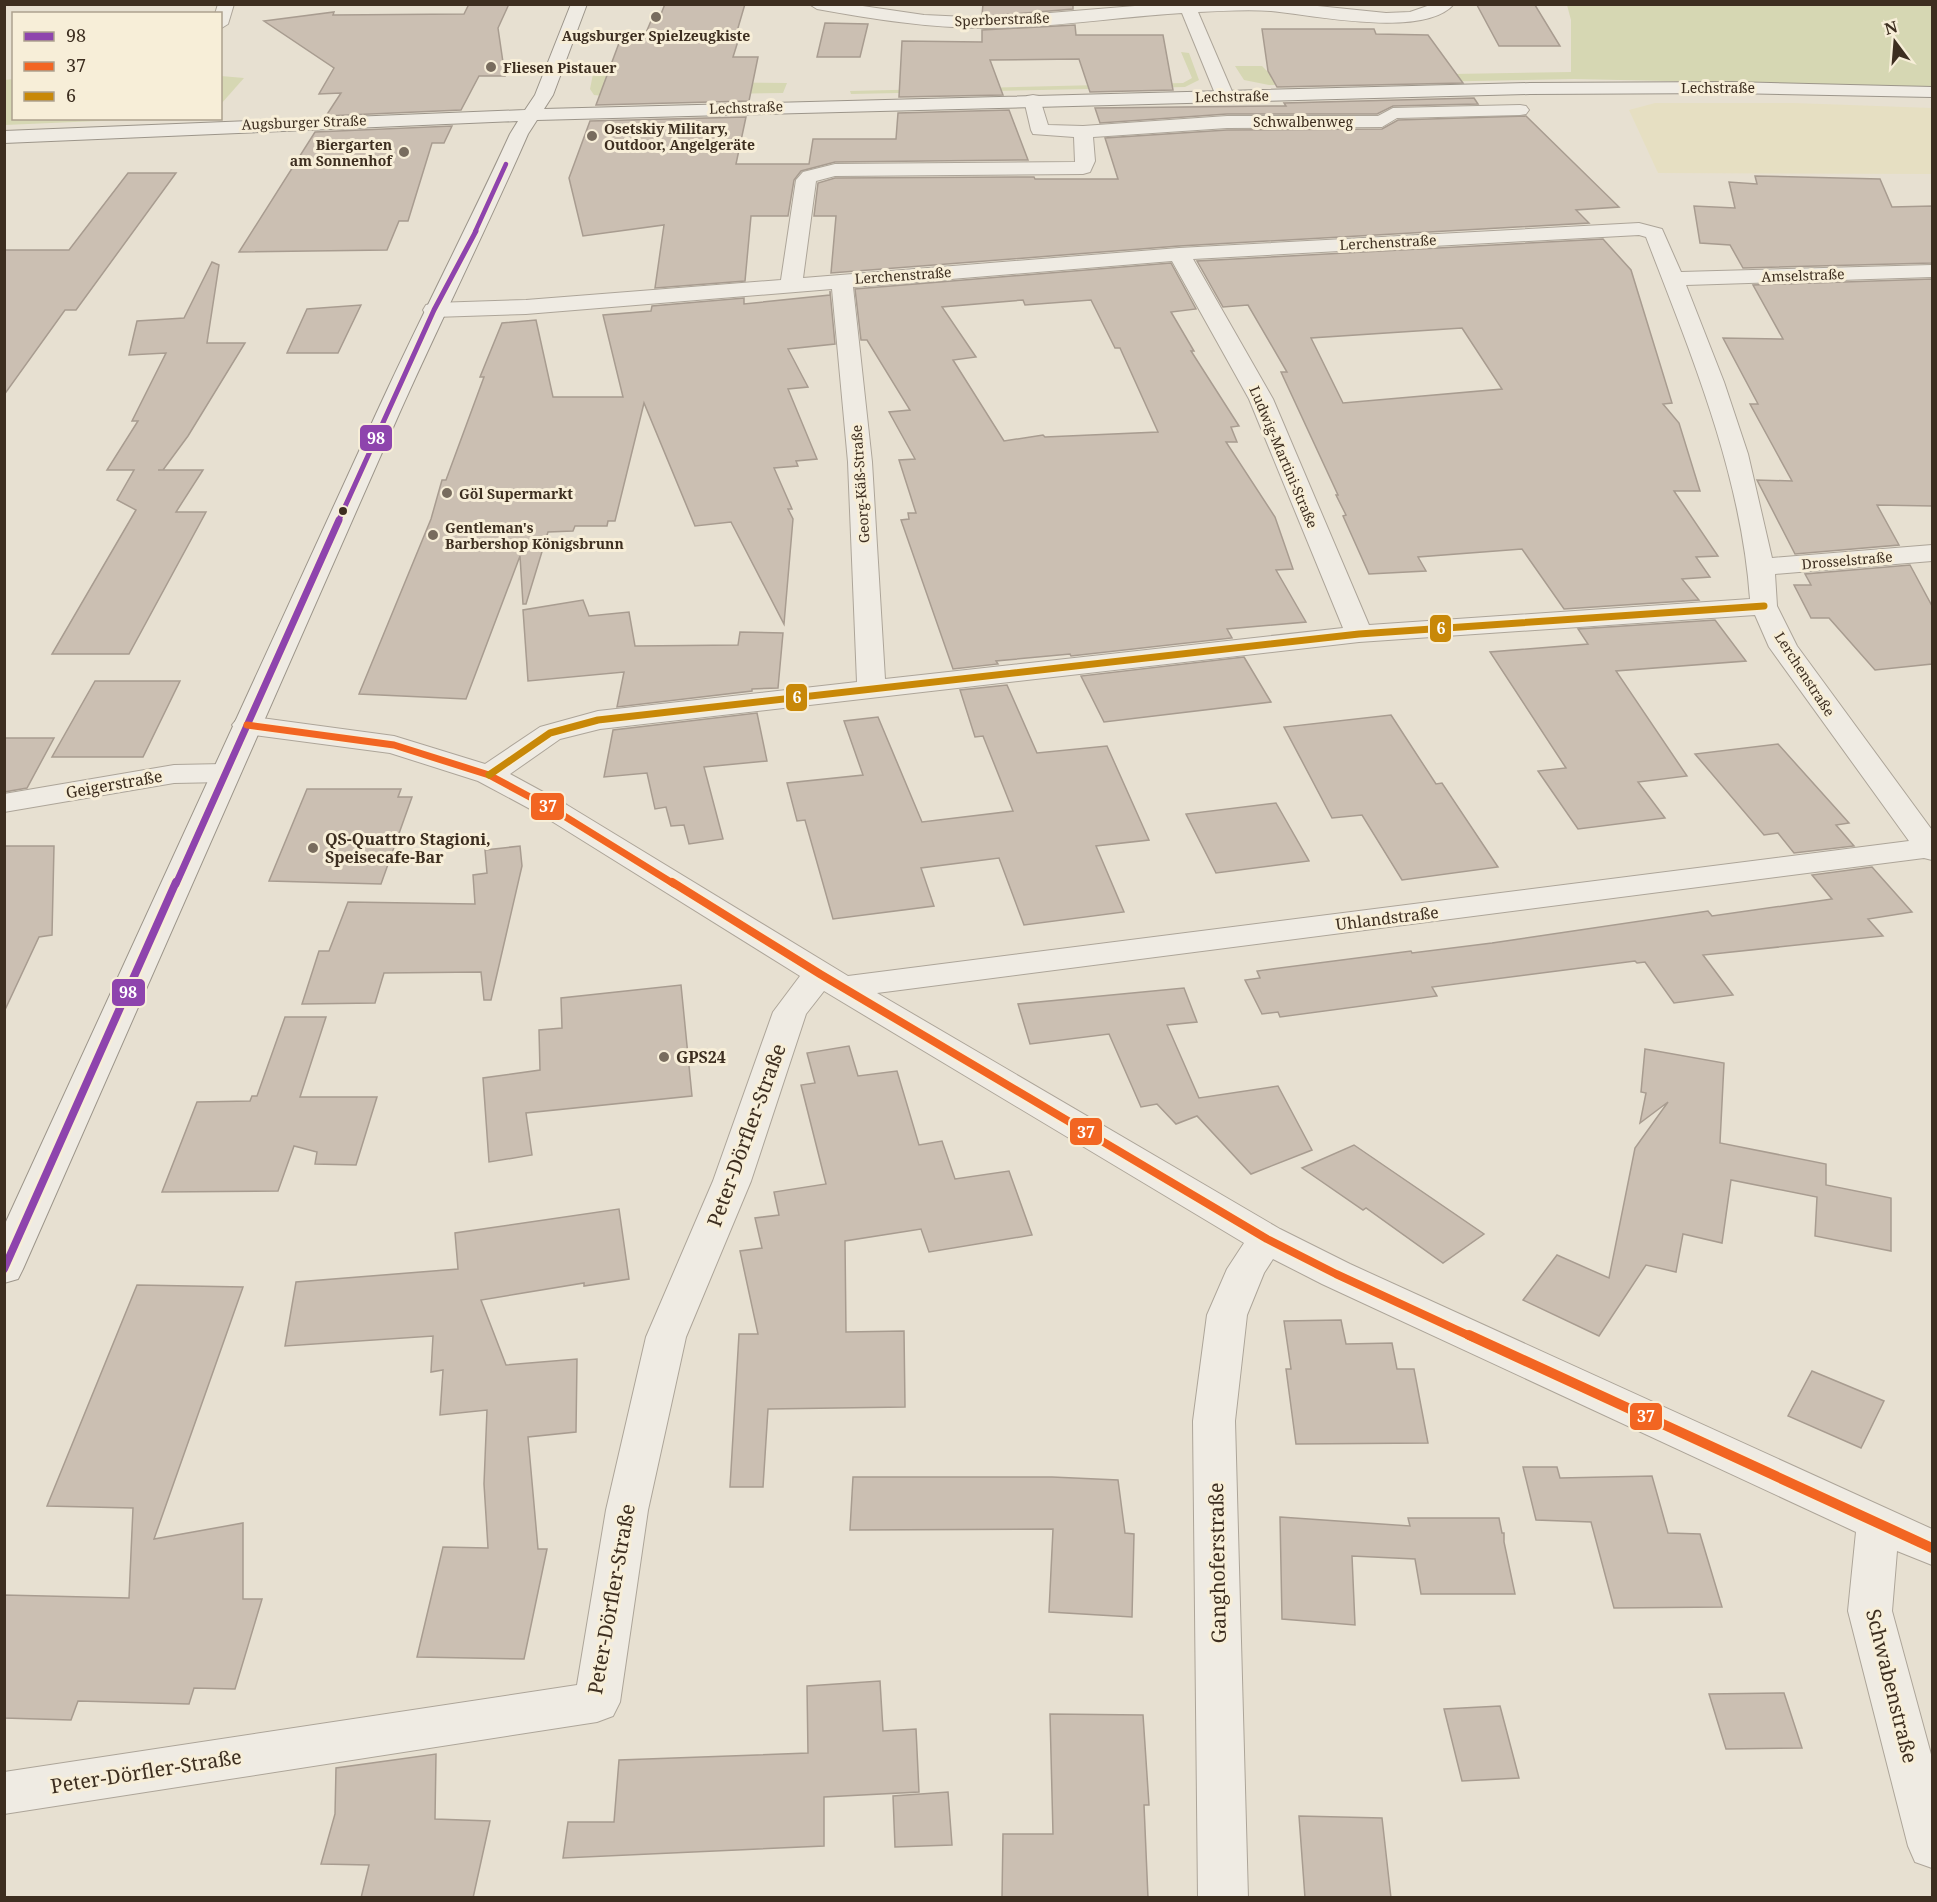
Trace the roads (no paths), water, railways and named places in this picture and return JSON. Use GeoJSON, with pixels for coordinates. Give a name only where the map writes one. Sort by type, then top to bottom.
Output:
{"type":"FeatureCollection","features":[{"type":"Feature","properties":{"kind":"street"},"geometry":{"type":"LineString","coordinates":[[4,1269],[110,1037],[224,773],[434,310],[473,237],[531,114],[544,95],[579,4]]}},
{"type":"Feature","properties":{"kind":"street","name":"Sperberstraße"},"geometry":{"type":"LineString","coordinates":[[817,4],[934,20],[987,23],[1188,8],[1270,6],[1357,16],[1401,18],[1434,12],[1446,4]]}},
{"type":"Feature","properties":{"kind":"street"},"geometry":{"type":"LineString","coordinates":[[1188,8],[1225,96]]}},
{"type":"Feature","properties":{"kind":"street","name":"Lechstraße"},"geometry":{"type":"LineString","coordinates":[[531,114],[1033,100],[1644,87],[1818,88],[1932,92]]}},
{"type":"Feature","properties":{"kind":"street","name":"Schwalbenweg"},"geometry":{"type":"LineString","coordinates":[[1033,100],[1040,130],[1083,132],[1227,122],[1382,121],[1393,113],[1520,110]]}},
{"type":"Feature","properties":{"kind":"street","name":"Augsburger Straße"},"geometry":{"type":"LineString","coordinates":[[4,137],[233,125],[531,114]]}},
{"type":"Feature","properties":{"kind":"street"},"geometry":{"type":"LineString","coordinates":[[791,285],[806,180],[810,176],[835,170],[1066,170],[1083,168],[1085,162],[1083,132]]}},
{"type":"Feature","properties":{"kind":"street","name":"Lerchenstraße"},"geometry":{"type":"LineString","coordinates":[[434,310],[526,308],[842,280],[1179,254],[1639,229],[1655,233],[1713,382],[1736,454],[1761,567],[1764,606],[1790,656],[1840,728],[1931,849]]}},
{"type":"Feature","properties":{"kind":"street","name":"Ludwig-Martini-Straße"},"geometry":{"type":"LineString","coordinates":[[1179,254],[1261,399],[1359,634]]}},
{"type":"Feature","properties":{"kind":"street","name":"Amselstraße"},"geometry":{"type":"LineString","coordinates":[[1673,279],[1932,271]]}},
{"type":"Feature","properties":{"kind":"street","name":"Georg-Käß-Straße"},"geometry":{"type":"LineString","coordinates":[[842,280],[860,462],[871,689]]}},
{"type":"Feature","properties":{"kind":"street","name":"Drosselstraße"},"geometry":{"type":"LineString","coordinates":[[1761,567],[1932,553]]}},
{"type":"Feature","properties":{"kind":"street"},"geometry":{"type":"LineString","coordinates":[[489,775],[550,734],[598,720],[1359,634],[1764,606]]}},
{"type":"Feature","properties":{"kind":"street"},"geometry":{"type":"LineString","coordinates":[[247,724],[394,745],[489,775],[556,811],[832,980],[1266,1239],[1336,1274],[1932,1548]]}},
{"type":"Feature","properties":{"kind":"street","name":"Geigerstraße"},"geometry":{"type":"LineString","coordinates":[[4,803],[174,774],[224,773]]}},
{"type":"Feature","properties":{"kind":"street","name":"Uhlandstraße"},"geometry":{"type":"LineString","coordinates":[[832,980],[1931,849]]}},
{"type":"Feature","properties":{"kind":"street","name":"Peter-Dörfler-Straße"},"geometry":{"type":"LineString","coordinates":[[4,1793],[597,1702],[627,1510],[666,1337],[732,1182],[790,1012],[832,980]]}},
{"type":"Feature","properties":{"kind":"street","name":"Ganghoferstraße"},"geometry":{"type":"LineString","coordinates":[[1223,1898],[1214,1421],[1227,1315],[1246,1269],[1266,1239]]}},
{"type":"Feature","properties":{"kind":"street","name":"Schwabenstraße"},"geometry":{"type":"LineString","coordinates":[[1878,1524],[1870,1611],[1932,1846]]}},
{"type":"Feature","properties":{"kind":"place","name":"Augsburger Spielzeugkiste"},"geometry":{"type":"Point","coordinates":[656,17]}},
{"type":"Feature","properties":{"kind":"place","name":"Fliesen Pistauer"},"geometry":{"type":"Point","coordinates":[491,67]}},
{"type":"Feature","properties":{"kind":"place","name":"Osetskiy Military, Outdoor, Angelgeräte"},"geometry":{"type":"Point","coordinates":[592,136]}},
{"type":"Feature","properties":{"kind":"place","name":"Biergarten am Sonnenhof"},"geometry":{"type":"Point","coordinates":[404,152]}},
{"type":"Feature","properties":{"kind":"place","name":"Göl Supermarkt"},"geometry":{"type":"Point","coordinates":[447,493]}},
{"type":"Feature","properties":{"kind":"place","name":"Gentleman's Barbershop Königsbrunn"},"geometry":{"type":"Point","coordinates":[433,535]}},
{"type":"Feature","properties":{"kind":"place","name":"QS-Quattro Stagioni, Speisecafe-Bar"},"geometry":{"type":"Point","coordinates":[313,848]}},
{"type":"Feature","properties":{"kind":"place","name":"GPS24"},"geometry":{"type":"Point","coordinates":[664,1057]}}]}
